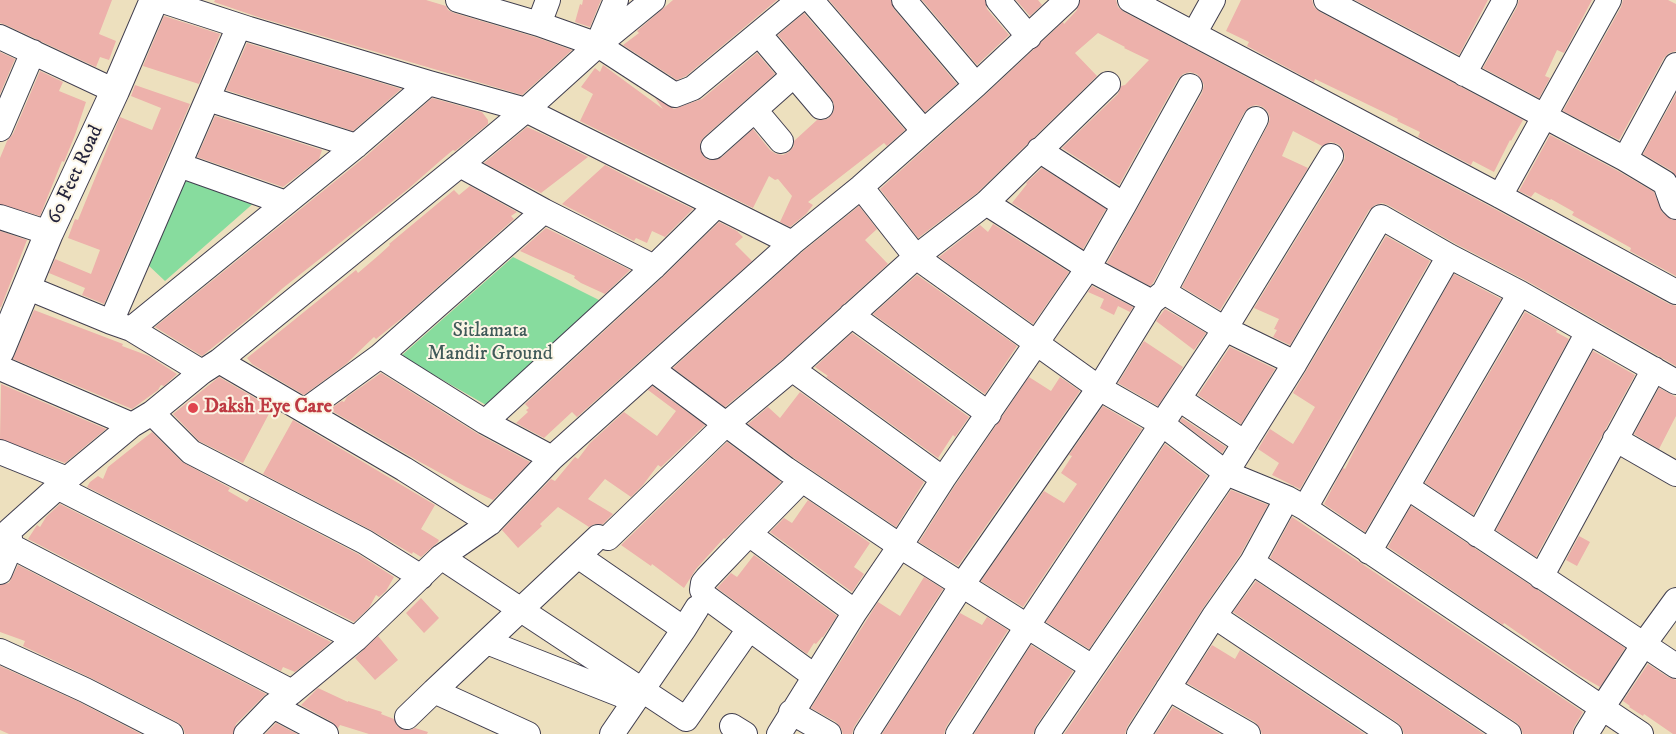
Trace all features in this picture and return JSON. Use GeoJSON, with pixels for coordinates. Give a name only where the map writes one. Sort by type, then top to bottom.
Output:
{"type":"FeatureCollection","features":[{"type":"Feature","properties":{"kind":"main road","name":"60 Feet Road"},"geometry":{"type":"LineString","coordinates":[[0,351],[5,321],[26,287],[154,0]]}},
{"type":"Feature","properties":{"kind":"street"},"geometry":{"type":"LineString","coordinates":[[160,0],[239,26],[526,110],[792,243]]}},
{"type":"Feature","properties":{"kind":"street"},"geometry":{"type":"LineString","coordinates":[[458,0],[539,24],[598,45],[675,95],[692,88],[799,0]]}},
{"type":"Feature","properties":{"kind":"street"},"geometry":{"type":"LineString","coordinates":[[539,24],[548,0]]}},
{"type":"Feature","properties":{"kind":"street"},"geometry":{"type":"LineString","coordinates":[[598,45],[616,0]]}},
{"type":"Feature","properties":{"kind":"street"},"geometry":{"type":"LineString","coordinates":[[0,572],[6,535],[62,483],[460,165],[526,110],[598,45],[653,0]]}},
{"type":"Feature","properties":{"kind":"street"},"geometry":{"type":"LineString","coordinates":[[812,0],[923,130]]}},
{"type":"Feature","properties":{"kind":"street"},"geometry":{"type":"LineString","coordinates":[[904,0],[976,85]]}},
{"type":"Feature","properties":{"kind":"street"},"geometry":{"type":"LineString","coordinates":[[998,0],[1029,37]]}},
{"type":"Feature","properties":{"kind":"street"},"geometry":{"type":"LineString","coordinates":[[246,734],[282,699],[356,639],[441,557],[490,523],[552,458],[792,243],[861,187],[923,130],[976,85],[1067,0]]}},
{"type":"Feature","properties":{"kind":"street"},"geometry":{"type":"LineString","coordinates":[[1130,0],[1500,196],[1676,292]]}},
{"type":"Feature","properties":{"kind":"street"},"geometry":{"type":"LineString","coordinates":[[1194,34],[1213,0]]}},
{"type":"Feature","properties":{"kind":"street"},"geometry":{"type":"LineString","coordinates":[[1326,0],[1625,159],[1666,183],[1672,203],[1676,207]]}},
{"type":"Feature","properties":{"kind":"street"},"geometry":{"type":"LineString","coordinates":[[1464,74],[1505,0]]}},
{"type":"Feature","properties":{"kind":"street"},"geometry":{"type":"LineString","coordinates":[[1500,196],[1609,0]]}},
{"type":"Feature","properties":{"kind":"street"},"geometry":{"type":"LineString","coordinates":[[121,326],[179,165],[239,26]]}},
{"type":"Feature","properties":{"kind":"street"},"geometry":{"type":"LineString","coordinates":[[758,34],[821,107]]}},
{"type":"Feature","properties":{"kind":"street"},"geometry":{"type":"LineString","coordinates":[[0,37],[115,91]]}},
{"type":"Feature","properties":{"kind":"street"},"geometry":{"type":"LineString","coordinates":[[0,129],[33,52]]}},
{"type":"Feature","properties":{"kind":"street"},"geometry":{"type":"LineString","coordinates":[[1625,159],[1676,65]]}},
{"type":"Feature","properties":{"kind":"street"},"geometry":{"type":"LineString","coordinates":[[713,147],[794,75]]}},
{"type":"Feature","properties":{"kind":"street"},"geometry":{"type":"LineString","coordinates":[[121,326],[286,203],[429,83]]}},
{"type":"Feature","properties":{"kind":"street"},"geometry":{"type":"LineString","coordinates":[[407,717],[578,556],[603,537],[725,425],[792,369],[916,257],[986,203],[1038,150],[1108,84]]}},
{"type":"Feature","properties":{"kind":"street"},"geometry":{"type":"LineString","coordinates":[[778,734],[854,612],[1088,268],[1190,86]]}},
{"type":"Feature","properties":{"kind":"street"},"geometry":{"type":"LineString","coordinates":[[208,99],[356,146]]}},
{"type":"Feature","properties":{"kind":"street"},"geometry":{"type":"LineString","coordinates":[[755,110],[781,141]]}},
{"type":"Feature","properties":{"kind":"street"},"geometry":{"type":"LineString","coordinates":[[866,734],[962,585],[1099,388],[1158,297],[1256,119]]}},
{"type":"Feature","properties":{"kind":"street"},"geometry":{"type":"LineString","coordinates":[[1038,150],[1124,205]]}},
{"type":"Feature","properties":{"kind":"street"},"geometry":{"type":"LineString","coordinates":[[958,734],[1028,625],[1225,329],[1331,156]]}},
{"type":"Feature","properties":{"kind":"street"},"geometry":{"type":"LineString","coordinates":[[179,165],[286,203]]}},
{"type":"Feature","properties":{"kind":"street"},"geometry":{"type":"LineString","coordinates":[[460,165],[544,211],[654,267]]}},
{"type":"Feature","properties":{"kind":"street"},"geometry":{"type":"LineString","coordinates":[[861,187],[916,257],[1099,388],[1162,424],[1226,473],[1296,503],[1641,734]]}},
{"type":"Feature","properties":{"kind":"street"},"geometry":{"type":"LineString","coordinates":[[986,203],[1088,268],[1158,297],[1295,363]]}},
{"type":"Feature","properties":{"kind":"street"},"geometry":{"type":"LineString","coordinates":[[485,422],[654,267],[716,206]]}},
{"type":"Feature","properties":{"kind":"street"},"geometry":{"type":"LineString","coordinates":[[306,410],[380,356],[544,211]]}},
{"type":"Feature","properties":{"kind":"street"},"geometry":{"type":"LineString","coordinates":[[0,217],[49,233]]}},
{"type":"Feature","properties":{"kind":"street"},"geometry":{"type":"LineString","coordinates":[[1047,734],[1226,473],[1295,363],[1381,217],[1448,256],[1520,293],[1676,382]]}},
{"type":"Feature","properties":{"kind":"street"},"geometry":{"type":"LineString","coordinates":[[1138,734],[1214,616],[1296,503],[1448,256]]}},
{"type":"Feature","properties":{"kind":"street"},"geometry":{"type":"LineString","coordinates":[[26,287],[121,326],[306,410],[490,523]]}},
{"type":"Feature","properties":{"kind":"street"},"geometry":{"type":"LineString","coordinates":[[1369,552],[1520,293]]}},
{"type":"Feature","properties":{"kind":"street"},"geometry":{"type":"LineString","coordinates":[[851,316],[989,414]]}},
{"type":"Feature","properties":{"kind":"street"},"geometry":{"type":"LineString","coordinates":[[1478,535],[1588,332]]}},
{"type":"Feature","properties":{"kind":"street"},"geometry":{"type":"LineString","coordinates":[[380,356],[485,422],[552,458]]}},
{"type":"Feature","properties":{"kind":"street"},"geometry":{"type":"LineString","coordinates":[[0,368],[142,419],[191,452],[365,542],[421,578]]}},
{"type":"Feature","properties":{"kind":"street"},"geometry":{"type":"LineString","coordinates":[[792,369],[943,479]]}},
{"type":"Feature","properties":{"kind":"street"},"geometry":{"type":"LineString","coordinates":[[1541,577],[1654,369]]}},
{"type":"Feature","properties":{"kind":"street"},"geometry":{"type":"LineString","coordinates":[[652,370],[802,480],[900,546],[1092,667]]}},
{"type":"Feature","properties":{"kind":"street"},"geometry":{"type":"LineString","coordinates":[[1179,399],[1244,443]]}},
{"type":"Feature","properties":{"kind":"street"},"geometry":{"type":"LineString","coordinates":[[1615,439],[1676,474]]}},
{"type":"Feature","properties":{"kind":"street"},"geometry":{"type":"LineString","coordinates":[[0,452],[356,639]]}},
{"type":"Feature","properties":{"kind":"street"},"geometry":{"type":"LineString","coordinates":[[802,480],[707,578],[703,583],[702,590],[705,596],[814,676]]}},
{"type":"Feature","properties":{"kind":"street"},"geometry":{"type":"LineString","coordinates":[[1407,487],[1676,666]]}},
{"type":"Feature","properties":{"kind":"street"},"geometry":{"type":"LineString","coordinates":[[749,534],[854,612]]}},
{"type":"Feature","properties":{"kind":"street"},"geometry":{"type":"LineString","coordinates":[[6,535],[282,699],[326,734]]}},
{"type":"Feature","properties":{"kind":"street"},"geometry":{"type":"LineString","coordinates":[[578,556],[684,629]]}},
{"type":"Feature","properties":{"kind":"street"},"geometry":{"type":"LineString","coordinates":[[441,557],[574,645],[638,695]]}},
{"type":"Feature","properties":{"kind":"street"},"geometry":{"type":"LineString","coordinates":[[1252,562],[1509,734]]}},
{"type":"Feature","properties":{"kind":"street"},"geometry":{"type":"LineString","coordinates":[[1586,734],[1644,644],[1676,600]]}},
{"type":"Feature","properties":{"kind":"street"},"geometry":{"type":"LineString","coordinates":[[612,734],[697,608]]}},
{"type":"Feature","properties":{"kind":"street"},"geometry":{"type":"LineString","coordinates":[[1214,616],[1390,734]]}},
{"type":"Feature","properties":{"kind":"street"},"geometry":{"type":"LineString","coordinates":[[487,642],[638,695],[686,719],[742,639]]}},
{"type":"Feature","properties":{"kind":"street"},"geometry":{"type":"LineString","coordinates":[[0,651],[85,690],[171,734]]}},
{"type":"Feature","properties":{"kind":"street"},"geometry":{"type":"LineString","coordinates":[[1168,688],[1248,734]]}},
{"type":"Feature","properties":{"kind":"street"},"geometry":{"type":"LineString","coordinates":[[434,691],[528,734]]}},
{"type":"Feature","properties":{"kind":"street"},"geometry":{"type":"LineString","coordinates":[[791,712],[829,734]]}},
{"type":"Feature","properties":{"kind":"green space"},"geometry":{"type":"Polygon","coordinates":[[[182,180],[256,201],[165,281],[146,263],[182,180]]]}},
{"type":"Feature","properties":{"kind":"green space","name":"Sitlamata Mandir Ground"},"geometry":{"type":"Polygon","coordinates":[[[513,257],[607,304],[493,409],[401,356],[513,257]]]}},
{"type":"Feature","properties":{"kind":"building"},"geometry":{"type":"Polygon","coordinates":[[[0,0],[112,0],[99,34],[116,41],[109,60],[100,57],[96,67],[0,23],[0,0]]]}},
{"type":"Feature","properties":{"kind":"building"},"geometry":{"type":"Polygon","coordinates":[[[215,0],[426,0],[446,6],[448,10],[454,13],[572,50],[522,95],[261,18],[214,2],[215,0]]]}},
{"type":"Feature","properties":{"kind":"building"},"geometry":{"type":"Polygon","coordinates":[[[583,0],[601,0],[590,27],[575,22],[583,0]]]}},
{"type":"Feature","properties":{"kind":"building"},"geometry":{"type":"Polygon","coordinates":[[[673,0],[777,0],[686,76],[677,80],[623,45],[639,33],[637,31],[673,0]]]}},
{"type":"Feature","properties":{"kind":"building"},"geometry":{"type":"Polygon","coordinates":[[[829,0],[891,0],[894,9],[957,84],[925,112],[829,0]]]}},
{"type":"Feature","properties":{"kind":"building"},"geometry":{"type":"Polygon","coordinates":[[[922,0],[985,0],[987,9],[1009,35],[977,65],[922,0]]]}},
{"type":"Feature","properties":{"kind":"building"},"geometry":{"type":"Polygon","coordinates":[[[1016,0],[1038,0],[1042,5],[1030,16],[1016,0]]]}},
{"type":"Feature","properties":{"kind":"building"},"geometry":{"type":"Polygon","coordinates":[[[1080,0],[1116,0],[1118,7],[1124,12],[1493,208],[1669,304],[1676,306],[1676,366],[1527,281],[1382,203],[1375,205],[1369,210],[1290,345],[1273,337],[1277,330],[1274,329],[1279,319],[1254,308],[1345,157],[1343,149],[1338,144],[1331,142],[1322,146],[1293,131],[1282,156],[1308,168],[1220,310],[1182,287],[1268,125],[1270,119],[1268,112],[1263,107],[1256,105],[1249,107],[1244,113],[1153,283],[1150,286],[1107,263],[1202,93],[1204,85],[1197,74],[1190,72],[1183,74],[1178,79],[1119,185],[1062,148],[1118,94],[1121,86],[1125,85],[1149,60],[1098,33],[1075,53],[1097,76],[977,193],[918,238],[880,189],[1063,22],[1064,24],[1077,10],[1080,0]]]}},
{"type":"Feature","properties":{"kind":"building"},"geometry":{"type":"Polygon","coordinates":[[[1241,0],[1312,0],[1314,7],[1320,12],[1523,120],[1510,140],[1494,172],[1473,161],[1471,165],[1418,137],[1420,132],[1397,121],[1398,119],[1315,79],[1314,82],[1312,81],[1247,46],[1249,42],[1226,31],[1241,0]]]}},
{"type":"Feature","properties":{"kind":"building"},"geometry":{"type":"Polygon","coordinates":[[[1355,0],[1488,0],[1459,55],[1355,0]]]}},
{"type":"Feature","properties":{"kind":"building"},"geometry":{"type":"Polygon","coordinates":[[[1519,0],[1592,0],[1564,53],[1557,50],[1545,76],[1550,78],[1539,98],[1483,68],[1517,7],[1519,0]]]}},
{"type":"Feature","properties":{"kind":"building"},"geometry":{"type":"Polygon","coordinates":[[[1623,0],[1668,0],[1676,4],[1676,51],[1669,53],[1664,58],[1619,140],[1563,111],[1621,7],[1623,0]]]}},
{"type":"Feature","properties":{"kind":"building"},"geometry":{"type":"Polygon","coordinates":[[[804,13],[905,130],[887,146],[884,143],[808,202],[813,205],[806,214],[790,227],[780,222],[792,196],[778,179],[775,180],[769,176],[753,208],[580,121],[593,94],[581,87],[595,68],[600,72],[603,65],[663,109],[655,98],[674,109],[702,99],[757,53],[775,74],[704,137],[700,143],[700,150],[708,160],[716,160],[722,157],[753,129],[770,150],[776,154],[783,155],[789,152],[794,146],[794,141],[817,120],[829,118],[834,111],[834,104],[831,98],[778,35],[804,13]]]}},
{"type":"Feature","properties":{"kind":"building"},"geometry":{"type":"Polygon","coordinates":[[[164,16],[220,34],[199,84],[143,66],[164,16]]]}},
{"type":"Feature","properties":{"kind":"building"},"geometry":{"type":"Polygon","coordinates":[[[247,43],[401,89],[353,131],[226,90],[247,43]]]}},
{"type":"Feature","properties":{"kind":"building"},"geometry":{"type":"Polygon","coordinates":[[[0,52],[15,59],[0,94],[0,52]]]}},
{"type":"Feature","properties":{"kind":"building"},"geometry":{"type":"Polygon","coordinates":[[[40,71],[63,82],[59,91],[86,102],[75,135],[64,162],[62,161],[40,216],[0,204],[0,158],[7,141],[13,134],[40,71]]]}},
{"type":"Feature","properties":{"kind":"building"},"geometry":{"type":"Polygon","coordinates":[[[135,85],[190,104],[104,304],[82,295],[85,288],[49,273],[55,259],[91,274],[100,250],[68,238],[75,219],[78,220],[120,117],[152,130],[161,108],[131,96],[135,85]]]}},
{"type":"Feature","properties":{"kind":"building"},"geometry":{"type":"Polygon","coordinates":[[[1676,94],[1676,176],[1672,171],[1643,154],[1676,94]]]}},
{"type":"Feature","properties":{"kind":"building"},"geometry":{"type":"Polygon","coordinates":[[[432,98],[482,112],[488,120],[488,124],[455,151],[453,150],[408,189],[283,288],[202,356],[155,327],[365,157],[432,98]]]}},
{"type":"Feature","properties":{"kind":"building"},"geometry":{"type":"Polygon","coordinates":[[[215,116],[322,150],[319,159],[283,187],[197,157],[215,116]]]}},
{"type":"Feature","properties":{"kind":"building"},"geometry":{"type":"Polygon","coordinates":[[[527,127],[588,157],[541,193],[484,163],[527,127]]]}},
{"type":"Feature","properties":{"kind":"building"},"geometry":{"type":"Polygon","coordinates":[[[1550,135],[1654,192],[1662,212],[1672,220],[1676,220],[1676,276],[1630,251],[1631,248],[1572,215],[1574,212],[1551,199],[1535,192],[1531,197],[1519,191],[1550,135]]]}},
{"type":"Feature","properties":{"kind":"building"},"geometry":{"type":"Polygon","coordinates":[[[605,165],[693,209],[665,237],[652,231],[647,243],[636,238],[634,241],[562,204],[605,165]]]}},
{"type":"Feature","properties":{"kind":"building"},"geometry":{"type":"Polygon","coordinates":[[[1042,168],[1106,209],[1083,249],[1012,203],[1026,183],[1042,168]]]}},
{"type":"Feature","properties":{"kind":"building"},"geometry":{"type":"Polygon","coordinates":[[[470,186],[517,212],[511,216],[514,219],[407,314],[376,339],[374,337],[346,364],[304,395],[252,364],[247,358],[356,270],[358,273],[389,244],[454,190],[459,195],[470,186]]]}},
{"type":"Feature","properties":{"kind":"building"},"geometry":{"type":"Polygon","coordinates":[[[859,206],[877,229],[865,240],[888,264],[783,359],[725,407],[673,368],[801,253],[859,206]]]}},
{"type":"Feature","properties":{"kind":"building"},"geometry":{"type":"Polygon","coordinates":[[[719,222],[737,231],[743,237],[735,244],[752,261],[577,417],[572,412],[544,438],[516,423],[528,412],[526,410],[529,408],[525,404],[663,277],[719,222]]]}},
{"type":"Feature","properties":{"kind":"building"},"geometry":{"type":"Polygon","coordinates":[[[993,224],[1069,272],[1033,324],[939,257],[980,225],[988,232],[993,224]]]}},
{"type":"Feature","properties":{"kind":"building"},"geometry":{"type":"Polygon","coordinates":[[[546,228],[630,270],[605,294],[581,283],[574,278],[575,276],[520,251],[546,228]]]}},
{"type":"Feature","properties":{"kind":"building"},"geometry":{"type":"Polygon","coordinates":[[[0,231],[27,240],[1,307],[0,307],[0,231]]]}},
{"type":"Feature","properties":{"kind":"building"},"geometry":{"type":"Polygon","coordinates":[[[1386,236],[1430,261],[1300,489],[1272,475],[1279,463],[1258,449],[1270,429],[1293,444],[1301,431],[1315,407],[1293,393],[1386,236]]]}},
{"type":"Feature","properties":{"kind":"building"},"geometry":{"type":"Polygon","coordinates":[[[1454,274],[1501,299],[1365,532],[1324,504],[1454,274]]]}},
{"type":"Feature","properties":{"kind":"building"},"geometry":{"type":"Polygon","coordinates":[[[917,275],[1017,346],[985,394],[873,314],[917,275]]]}},
{"type":"Feature","properties":{"kind":"building"},"geometry":{"type":"Polygon","coordinates":[[[1092,286],[1133,307],[1130,312],[1118,306],[1114,315],[1100,308],[1104,299],[1088,292],[1092,286]]]}},
{"type":"Feature","properties":{"kind":"building"},"geometry":{"type":"Polygon","coordinates":[[[1165,309],[1206,333],[1194,350],[1156,321],[1165,309]]]}},
{"type":"Feature","properties":{"kind":"building"},"geometry":{"type":"Polygon","coordinates":[[[34,310],[123,344],[122,346],[149,356],[177,374],[132,409],[13,359],[34,310]]]}},
{"type":"Feature","properties":{"kind":"building"},"geometry":{"type":"Polygon","coordinates":[[[1525,312],[1569,339],[1473,515],[1425,483],[1525,312]]]}},
{"type":"Feature","properties":{"kind":"building"},"geometry":{"type":"Polygon","coordinates":[[[852,333],[969,417],[955,437],[953,435],[938,458],[815,367],[852,333]]]}},
{"type":"Feature","properties":{"kind":"building"},"geometry":{"type":"Polygon","coordinates":[[[1144,341],[1183,367],[1158,406],[1118,383],[1144,341]]]}},
{"type":"Feature","properties":{"kind":"building"},"geometry":{"type":"Polygon","coordinates":[[[1230,347],[1275,369],[1241,424],[1198,395],[1230,347]]]}},
{"type":"Feature","properties":{"kind":"building"},"geometry":{"type":"Polygon","coordinates":[[[1593,351],[1635,375],[1536,557],[1496,530],[1593,351]]]}},
{"type":"Feature","properties":{"kind":"building"},"geometry":{"type":"Polygon","coordinates":[[[381,373],[478,434],[530,462],[493,500],[420,462],[332,411],[333,407],[342,401],[344,402],[347,397],[381,373]]]}},
{"type":"Feature","properties":{"kind":"building"},"geometry":{"type":"Polygon","coordinates":[[[219,377],[272,408],[243,463],[199,441],[173,414],[219,377]]]}},
{"type":"Feature","properties":{"kind":"building"},"geometry":{"type":"Polygon","coordinates":[[[1029,377],[1051,391],[1060,377],[1080,391],[958,566],[919,542],[1029,377]]]}},
{"type":"Feature","properties":{"kind":"building"},"geometry":{"type":"Polygon","coordinates":[[[1,384],[106,429],[65,463],[0,439],[1,384]]]}},
{"type":"Feature","properties":{"kind":"building"},"geometry":{"type":"Polygon","coordinates":[[[652,386],[705,425],[661,467],[658,465],[631,497],[605,479],[588,499],[613,514],[603,524],[595,524],[589,527],[558,507],[540,524],[542,526],[518,548],[502,530],[551,479],[555,481],[575,457],[578,459],[590,443],[624,412],[657,436],[676,411],[648,390],[652,386]]]}},
{"type":"Feature","properties":{"kind":"building"},"geometry":{"type":"Polygon","coordinates":[[[1659,388],[1676,397],[1676,416],[1659,449],[1634,434],[1659,388]]]}},
{"type":"Feature","properties":{"kind":"building"},"geometry":{"type":"Polygon","coordinates":[[[800,392],[924,482],[896,527],[794,458],[748,424],[768,407],[780,418],[800,392]]]}},
{"type":"Feature","properties":{"kind":"building"},"geometry":{"type":"Polygon","coordinates":[[[1103,406],[1142,429],[1023,607],[981,581],[1044,491],[1064,503],[1077,484],[1061,473],[1072,456],[1069,455],[1103,406]]]}},
{"type":"Feature","properties":{"kind":"building"},"geometry":{"type":"Polygon","coordinates":[[[1182,418],[1226,447],[1222,453],[1180,421],[1182,418]]]}},
{"type":"Feature","properties":{"kind":"building"},"geometry":{"type":"Polygon","coordinates":[[[293,420],[435,505],[421,529],[439,540],[438,542],[421,557],[413,552],[412,554],[371,530],[263,474],[293,420]]]}},
{"type":"Feature","properties":{"kind":"building"},"geometry":{"type":"Polygon","coordinates":[[[152,432],[182,462],[230,488],[228,491],[247,502],[250,498],[358,554],[394,577],[386,591],[379,597],[376,595],[369,608],[354,622],[87,487],[98,476],[103,479],[108,467],[152,432]]]}},
{"type":"Feature","properties":{"kind":"building"},"geometry":{"type":"Polygon","coordinates":[[[727,442],[781,482],[724,538],[696,569],[684,588],[652,564],[651,566],[621,545],[727,442]]]}},
{"type":"Feature","properties":{"kind":"building"},"geometry":{"type":"Polygon","coordinates":[[[1165,444],[1207,476],[1089,649],[1046,622],[1165,444]]]}},
{"type":"Feature","properties":{"kind":"building"},"geometry":{"type":"Polygon","coordinates":[[[1231,490],[1268,505],[1240,555],[1203,608],[1127,727],[1125,734],[1064,734],[1231,490]]]}},
{"type":"Feature","properties":{"kind":"building"},"geometry":{"type":"Polygon","coordinates":[[[808,500],[870,543],[854,567],[864,574],[852,592],[770,532],[784,518],[792,523],[808,500]]]}},
{"type":"Feature","properties":{"kind":"building"},"geometry":{"type":"Polygon","coordinates":[[[60,504],[331,642],[295,672],[283,667],[281,671],[28,539],[37,525],[40,527],[46,517],[60,504]]]}},
{"type":"Feature","properties":{"kind":"building"},"geometry":{"type":"Polygon","coordinates":[[[1411,506],[1625,648],[1600,687],[1579,675],[1504,623],[1503,625],[1388,547],[1411,506]]]}},
{"type":"Feature","properties":{"kind":"building"},"geometry":{"type":"Polygon","coordinates":[[[1292,517],[1583,712],[1572,734],[1523,734],[1517,723],[1270,558],[1292,517]]]}},
{"type":"Feature","properties":{"kind":"building"},"geometry":{"type":"Polygon","coordinates":[[[1579,536],[1590,542],[1577,566],[1566,560],[1579,536]]]}},
{"type":"Feature","properties":{"kind":"building"},"geometry":{"type":"Polygon","coordinates":[[[754,555],[837,616],[823,637],[816,644],[814,643],[807,654],[717,588],[731,573],[737,577],[754,555]]]}},
{"type":"Feature","properties":{"kind":"building"},"geometry":{"type":"Polygon","coordinates":[[[18,565],[266,694],[236,724],[233,734],[185,734],[183,727],[177,722],[23,646],[25,641],[0,632],[0,585],[9,583],[18,565]]]}},
{"type":"Feature","properties":{"kind":"building"},"geometry":{"type":"Polygon","coordinates":[[[924,577],[943,589],[854,727],[852,734],[843,734],[836,722],[811,708],[878,602],[900,616],[924,577]]]}},
{"type":"Feature","properties":{"kind":"building"},"geometry":{"type":"Polygon","coordinates":[[[1256,581],[1484,734],[1404,734],[1398,723],[1233,612],[1256,581]]]}},
{"type":"Feature","properties":{"kind":"building"},"geometry":{"type":"Polygon","coordinates":[[[421,598],[439,618],[424,633],[406,613],[421,598]]]}},
{"type":"Feature","properties":{"kind":"building"},"geometry":{"type":"Polygon","coordinates":[[[960,613],[982,625],[987,617],[1008,630],[946,727],[944,734],[882,734],[960,613]]]}},
{"type":"Feature","properties":{"kind":"building"},"geometry":{"type":"Polygon","coordinates":[[[378,636],[398,660],[375,680],[355,658],[378,636]]]}},
{"type":"Feature","properties":{"kind":"building"},"geometry":{"type":"Polygon","coordinates":[[[1031,645],[1073,671],[1036,726],[1033,734],[974,734],[1031,645]]]}},
{"type":"Feature","properties":{"kind":"building"},"geometry":{"type":"Polygon","coordinates":[[[1212,645],[1235,659],[1240,650],[1365,734],[1262,734],[1255,722],[1187,683],[1212,645]]]}},
{"type":"Feature","properties":{"kind":"building"},"geometry":{"type":"Polygon","coordinates":[[[1648,664],[1676,680],[1676,734],[1673,734],[1644,714],[1643,716],[1623,701],[1648,664]]]}},
{"type":"Feature","properties":{"kind":"building"},"geometry":{"type":"Polygon","coordinates":[[[0,666],[79,702],[141,734],[9,734],[0,730],[0,666]]]}},
{"type":"Feature","properties":{"kind":"building"},"geometry":{"type":"Polygon","coordinates":[[[318,688],[348,702],[382,712],[381,714],[394,719],[397,726],[403,730],[415,728],[428,732],[427,734],[369,734],[340,725],[338,728],[332,722],[301,705],[318,688]]]}},
{"type":"Feature","properties":{"kind":"building"},"geometry":{"type":"Polygon","coordinates":[[[1173,707],[1220,734],[1155,734],[1173,707]]]}},
{"type":"Feature","properties":{"kind":"building"},"geometry":{"type":"Polygon","coordinates":[[[276,723],[297,734],[265,734],[276,723]]]}},
{"type":"Feature","properties":{"kind":"place","name":"Daksh Eye Care"},"geometry":{"type":"Point","coordinates":[193,408]}}]}
